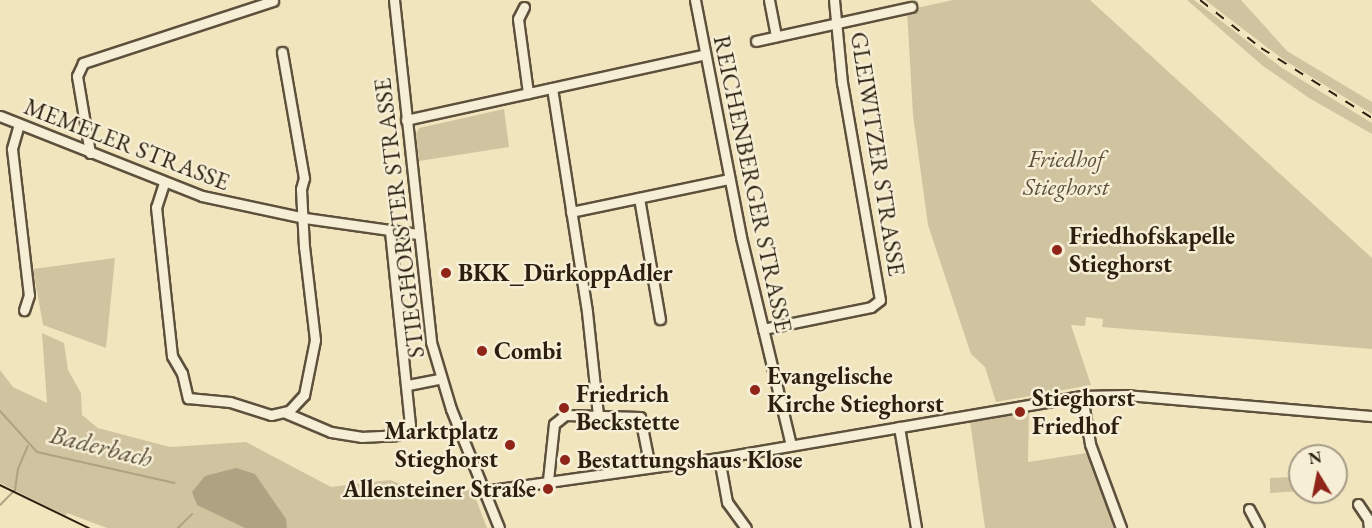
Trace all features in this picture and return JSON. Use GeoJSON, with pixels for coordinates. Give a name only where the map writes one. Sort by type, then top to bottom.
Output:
{"type":"FeatureCollection","features":[{"type":"Feature","properties":{"kind":"street","name":"STIEGHORSTER STRASSE"},"geometry":{"type":"LineString","coordinates":[[394,0],[428,321],[440,379],[500,528]]}},
{"type":"Feature","properties":{"kind":"street","name":"REICHENBERGER STRASSE"},"geometry":{"type":"LineString","coordinates":[[694,0],[729,179],[791,445]]}},
{"type":"Feature","properties":{"kind":"street"},"geometry":{"type":"LineString","coordinates":[[769,0],[776,36]]}},
{"type":"Feature","properties":{"kind":"street","name":"GLEIWITZER STRASSE"},"geometry":{"type":"LineString","coordinates":[[763,329],[871,307],[879,300],[842,83],[834,0]]}},
{"type":"Feature","properties":{"kind":"street"},"geometry":{"type":"LineString","coordinates":[[90,153],[76,76],[83,63],[273,1]]}},
{"type":"Feature","properties":{"kind":"street"},"geometry":{"type":"LineString","coordinates":[[524,7],[518,19],[528,93]]}},
{"type":"Feature","properties":{"kind":"street"},"geometry":{"type":"LineString","coordinates":[[756,41],[911,7]]}},
{"type":"Feature","properties":{"kind":"street"},"geometry":{"type":"LineString","coordinates":[[282,52],[303,178],[301,189],[315,340],[302,400],[286,413]]}},
{"type":"Feature","properties":{"kind":"street"},"geometry":{"type":"LineString","coordinates":[[406,120],[705,54]]}},
{"type":"Feature","properties":{"kind":"street"},"geometry":{"type":"LineString","coordinates":[[552,88],[598,416]]}},
{"type":"Feature","properties":{"kind":"street","name":"MEMELER STRASSE"},"geometry":{"type":"LineString","coordinates":[[0,116],[164,183],[230,204],[305,218],[418,234]]}},
{"type":"Feature","properties":{"kind":"street"},"geometry":{"type":"LineString","coordinates":[[19,124],[12,148],[29,295],[24,310]]}},
{"type":"Feature","properties":{"kind":"street"},"geometry":{"type":"LineString","coordinates":[[571,212],[729,179]]}},
{"type":"Feature","properties":{"kind":"street"},"geometry":{"type":"LineString","coordinates":[[164,183],[157,216],[175,364],[191,400],[230,402],[271,415],[286,413],[353,436],[400,433],[411,422],[390,230]]}},
{"type":"Feature","properties":{"kind":"street"},"geometry":{"type":"LineString","coordinates":[[639,198],[660,319]]}},
{"type":"Feature","properties":{"kind":"street"},"geometry":{"type":"LineString","coordinates":[[408,384],[440,379]]}},
{"type":"Feature","properties":{"kind":"street"},"geometry":{"type":"LineString","coordinates":[[484,491],[548,480],[720,458],[1082,396],[1126,395],[1372,416]]}},
{"type":"Feature","properties":{"kind":"street"},"geometry":{"type":"LineString","coordinates":[[1082,396],[1090,444],[1121,528]]}},
{"type":"Feature","properties":{"kind":"street"},"geometry":{"type":"LineString","coordinates":[[302,400],[309,422]]}},
{"type":"Feature","properties":{"kind":"street"},"geometry":{"type":"LineString","coordinates":[[548,480],[557,419],[565,415],[640,417],[650,467]]}},
{"type":"Feature","properties":{"kind":"street"},"geometry":{"type":"LineString","coordinates":[[898,427],[916,528]]}},
{"type":"Feature","properties":{"kind":"street"},"geometry":{"type":"LineString","coordinates":[[720,458],[727,502],[746,528]]}},
{"type":"Feature","properties":{"kind":"street"},"geometry":{"type":"LineString","coordinates":[[1358,504],[1368,519],[1369,528]]}},
{"type":"Feature","properties":{"kind":"street"},"geometry":{"type":"LineString","coordinates":[[1249,509],[1259,528]]}},
{"type":"Feature","properties":{"kind":"green space","name":"Friedhof Stieghorst"},"geometry":{"type":"Polygon","coordinates":[[[953,0],[1090,0],[1372,258],[1372,349],[1102,327],[1103,319],[1086,317],[1085,326],[1071,325],[1091,385],[996,402],[985,367],[971,354],[928,225],[913,115],[907,10],[953,0]]]}},
{"type":"Feature","properties":{"kind":"green space"},"geometry":{"type":"Polygon","coordinates":[[[1187,0],[1194,0],[1282,68],[1372,123],[1372,134],[1309,98],[1263,66],[1187,0]]]}},
{"type":"Feature","properties":{"kind":"green space"},"geometry":{"type":"Polygon","coordinates":[[[1205,0],[1241,0],[1287,51],[1372,102],[1372,114],[1284,60],[1205,0]]]}},
{"type":"Feature","properties":{"kind":"green space"},"geometry":{"type":"Polygon","coordinates":[[[504,109],[509,147],[419,161],[416,134],[419,128],[504,109]]]}},
{"type":"Feature","properties":{"kind":"green space"},"geometry":{"type":"Polygon","coordinates":[[[115,258],[106,348],[43,325],[33,269],[115,258]]]}},
{"type":"Feature","properties":{"kind":"green space"},"geometry":{"type":"Polygon","coordinates":[[[42,333],[64,343],[68,370],[81,393],[82,415],[98,428],[170,447],[246,442],[331,487],[390,480],[403,485],[416,498],[449,496],[472,489],[487,528],[107,528],[67,513],[66,516],[0,483],[0,370],[13,387],[47,403],[42,333]]]}},
{"type":"Feature","properties":{"kind":"green space"},"geometry":{"type":"Polygon","coordinates":[[[1029,412],[1028,462],[1087,453],[1115,528],[985,528],[970,421],[1029,412]]]}},
{"type":"Feature","properties":{"kind":"green space"},"geometry":{"type":"Polygon","coordinates":[[[1288,477],[1288,492],[1270,493],[1270,478],[1288,477]]]}},
{"type":"Feature","properties":{"kind":"shaded area"},"geometry":{"type":"Polygon","coordinates":[[[236,468],[255,474],[286,519],[287,528],[245,528],[197,505],[192,492],[205,476],[236,468]]]}},
{"type":"Feature","properties":{"kind":"waterway","name":"Baderbach"},"geometry":{"type":"LineString","coordinates":[[0,411],[37,452],[175,483]]}},
{"type":"Feature","properties":{"kind":"waterway"},"geometry":{"type":"LineString","coordinates":[[0,505],[15,490],[18,469],[28,446]]}},
{"type":"Feature","properties":{"kind":"waterway"},"geometry":{"type":"LineString","coordinates":[[178,528],[192,514]]}},
{"type":"Feature","properties":{"kind":"tram line"},"geometry":{"type":"LineString","coordinates":[[0,485],[89,528]]}},
{"type":"Feature","properties":{"kind":"railway"},"geometry":{"type":"LineString","coordinates":[[1200,0],[1261,48],[1372,118]]}},
{"type":"Feature","properties":{"kind":"place","name":"Friedhofskapelle Stieghorst"},"geometry":{"type":"Point","coordinates":[1057,250]}},
{"type":"Feature","properties":{"kind":"place","name":"BKK_DürkoppAdler"},"geometry":{"type":"Point","coordinates":[446,273]}},
{"type":"Feature","properties":{"kind":"place","name":"Combi"},"geometry":{"type":"Point","coordinates":[482,351]}},
{"type":"Feature","properties":{"kind":"place","name":"Evangelische Kirche Stieghorst"},"geometry":{"type":"Point","coordinates":[755,390]}},
{"type":"Feature","properties":{"kind":"place","name":"Friedrich Beckstette"},"geometry":{"type":"Point","coordinates":[564,408]}},
{"type":"Feature","properties":{"kind":"place","name":"Stieghorst Friedhof"},"geometry":{"type":"Point","coordinates":[1020,412]}},
{"type":"Feature","properties":{"kind":"place","name":"Marktplatz Stieghorst"},"geometry":{"type":"Point","coordinates":[510,445]}},
{"type":"Feature","properties":{"kind":"place","name":"Bestattungshaus Klose"},"geometry":{"type":"Point","coordinates":[565,460]}},
{"type":"Feature","properties":{"kind":"place","name":"Allensteiner Straße"},"geometry":{"type":"Point","coordinates":[548,489]}}]}
